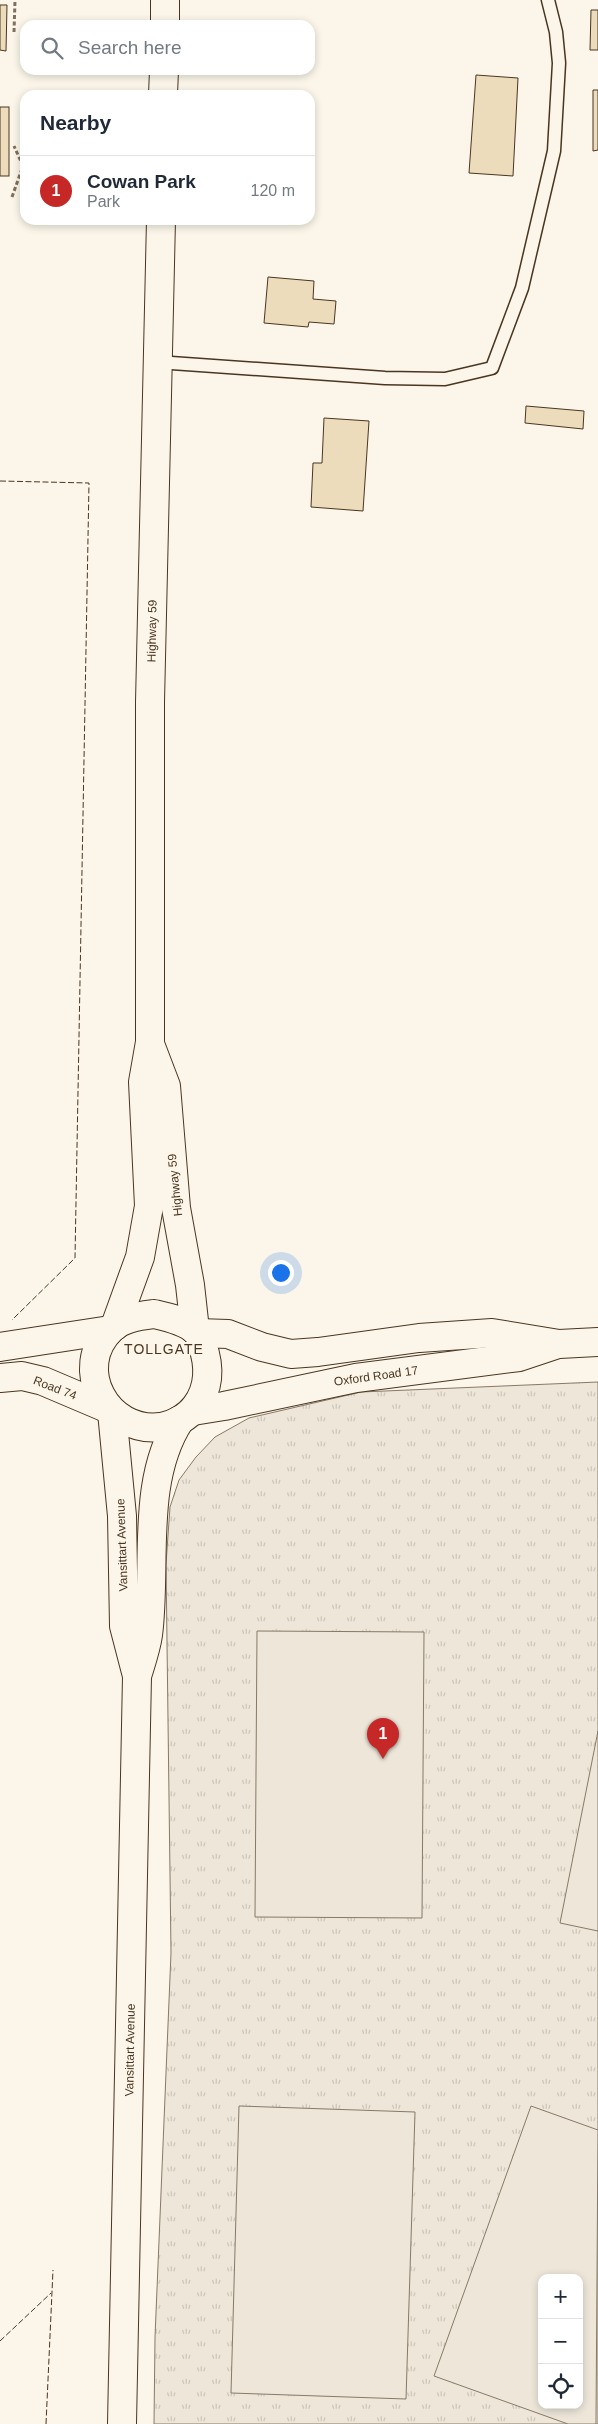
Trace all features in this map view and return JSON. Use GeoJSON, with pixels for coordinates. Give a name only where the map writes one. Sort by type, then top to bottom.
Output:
{"type":"FeatureCollection","features":[{"type":"Feature","properties":{"kind":"main road"},"geometry":{"type":"LineString","coordinates":[[165,0],[165,20]]}},
{"type":"Feature","properties":{"kind":"main road"},"geometry":{"type":"LineString","coordinates":[[163,90],[164,75]]}},
{"type":"Feature","properties":{"kind":"main road","name":"Highway 59"},"geometry":{"type":"LineString","coordinates":[[113,1328],[140,1257],[149,1206],[143,1082],[150,1042],[150,702],[160,225]]}},
{"type":"Feature","properties":{"kind":"main road","name":"Highway 59"},"geometry":{"type":"LineString","coordinates":[[150,1042],[166,1086],[176,1208],[197,1332]]}},
{"type":"Feature","properties":{"kind":"main road"},"geometry":{"type":"LineString","coordinates":[[0,1347],[113,1328],[133,1317],[154,1314],[174,1319],[197,1332],[206,1354],[208,1369],[207,1384],[201,1398],[186,1415],[166,1426],[150,1428],[135,1425],[110,1410],[97,1390],[95,1376],[99,1349],[113,1328]]}},
{"type":"Feature","properties":{"kind":"main road","name":"Oxford Road 17"},"geometry":{"type":"LineString","coordinates":[[197,1332],[228,1334],[262,1347],[292,1354],[420,1338],[492,1333],[559,1344],[598,1342]]}},
{"type":"Feature","properties":{"kind":"main road","name":"Oxford Road 17"},"geometry":{"type":"LineString","coordinates":[[186,1415],[356,1378],[519,1357],[559,1344]]}},
{"type":"Feature","properties":{"kind":"main road","name":"Road 74"},"geometry":{"type":"LineString","coordinates":[[0,1378],[22,1376],[43,1381],[110,1410]]}},
{"type":"Feature","properties":{"kind":"main road","name":"Vansittart Avenue"},"geometry":{"type":"LineString","coordinates":[[110,1410],[122,1516],[124,1626],[137,1676]]}},
{"type":"Feature","properties":{"kind":"main road","name":"Vansittart Avenue"},"geometry":{"type":"LineString","coordinates":[[122,2424],[137,1676],[149,1627],[150,1562],[156,1499],[167,1445],[186,1415]]}},
{"type":"Feature","properties":{"kind":"lane"},"geometry":{"type":"LineString","coordinates":[[157,362],[385,378],[445,379],[469,375],[492,368],[522,288],[554,151],[559,62],[556,32],[548,0]]}},
{"type":"Feature","properties":{"kind":"path"},"geometry":{"type":"LineString","coordinates":[[14,32],[15,0]]}},
{"type":"Feature","properties":{"kind":"path"},"geometry":{"type":"LineString","coordinates":[[14,146],[20,158]]}},
{"type":"Feature","properties":{"kind":"path"},"geometry":{"type":"LineString","coordinates":[[12,197],[20,176]]}},
{"type":"Feature","properties":{"kind":"green space"},"geometry":{"type":"Polygon","coordinates":[[[598,1382],[598,2424],[154,2424],[155,2337],[171,1953],[166,1564],[170,1507],[179,1480],[196,1457],[215,1437],[249,1418],[361,1392],[598,1382]]]}},
{"type":"Feature","properties":{"kind":"green space"},"geometry":{"type":"Polygon","coordinates":[[[257,1631],[424,1632],[422,1918],[255,1917],[257,1631]]]}},
{"type":"Feature","properties":{"kind":"green space"},"geometry":{"type":"Polygon","coordinates":[[[598,1731],[598,1931],[560,1923],[598,1731]]]}},
{"type":"Feature","properties":{"kind":"green space"},"geometry":{"type":"Polygon","coordinates":[[[239,2106],[415,2112],[406,2399],[231,2393],[239,2106]]]}},
{"type":"Feature","properties":{"kind":"green space"},"geometry":{"type":"Polygon","coordinates":[[[531,2106],[598,2130],[596,2424],[568,2424],[434,2376],[531,2106]]]}},
{"type":"Feature","properties":{"kind":"building"},"geometry":{"type":"Polygon","coordinates":[[[0,5],[7,5],[6,51],[0,50],[0,5]]]}},
{"type":"Feature","properties":{"kind":"building"},"geometry":{"type":"Polygon","coordinates":[[[591,10],[598,10],[598,50],[590,50],[591,10]]]}},
{"type":"Feature","properties":{"kind":"building"},"geometry":{"type":"Polygon","coordinates":[[[476,75],[518,78],[513,176],[469,173],[476,75]]]}},
{"type":"Feature","properties":{"kind":"building"},"geometry":{"type":"Polygon","coordinates":[[[593,90],[598,90],[598,150],[593,151],[593,90]]]}},
{"type":"Feature","properties":{"kind":"building"},"geometry":{"type":"Polygon","coordinates":[[[0,107],[9,107],[9,176],[0,176],[0,107]]]}},
{"type":"Feature","properties":{"kind":"building"},"geometry":{"type":"Polygon","coordinates":[[[268,277],[314,281],[313,299],[336,301],[334,324],[309,322],[308,327],[264,323],[268,277]]]}},
{"type":"Feature","properties":{"kind":"building"},"geometry":{"type":"Polygon","coordinates":[[[526,406],[584,411],[583,429],[525,423],[526,406]]]}},
{"type":"Feature","properties":{"kind":"building"},"geometry":{"type":"Polygon","coordinates":[[[324,418],[369,421],[363,511],[311,507],[313,463],[322,463],[324,418]]]}},
{"type":"Feature","properties":{"kind":"fence"},"geometry":{"type":"LineString","coordinates":[[0,481],[89,483],[75,1258],[12,1320]]}},
{"type":"Feature","properties":{"kind":"fence"},"geometry":{"type":"LineString","coordinates":[[46,2424],[53,2270]]}},
{"type":"Feature","properties":{"kind":"fence"},"geometry":{"type":"LineString","coordinates":[[0,2341],[51,2293]]}},
{"type":"Feature","properties":{"kind":"place","name":"Cowan Park"},"geometry":{"type":"Point","coordinates":[383,1759]}},
{"type":"Feature","properties":{"kind":"district","name":"TOLLGATE"},"geometry":{"type":"Point","coordinates":[164,1349]}}]}
